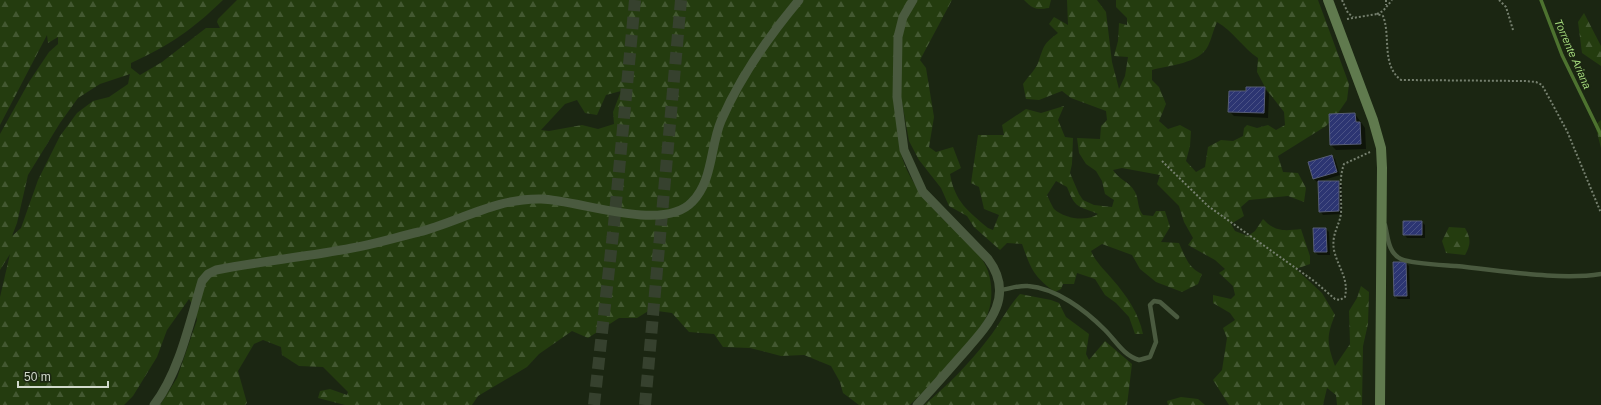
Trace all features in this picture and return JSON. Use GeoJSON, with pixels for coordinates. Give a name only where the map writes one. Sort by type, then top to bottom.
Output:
{"type":"FeatureCollection","features":[{"type":"Feature","properties":{"kind":"main road"},"geometry":{"type":"LineString","coordinates":[[1328,0],[1373,120],[1381,148],[1380,405]]}},
{"type":"Feature","properties":{"kind":"street"},"geometry":{"type":"LineString","coordinates":[[154,405],[164,391],[173,374],[202,281],[208,274],[216,270],[353,248],[424,230],[476,212],[520,200],[558,200],[652,216],[683,209],[692,203],[706,179],[720,122],[738,89],[773,31],[799,0]]}},
{"type":"Feature","properties":{"kind":"street"},"geometry":{"type":"LineString","coordinates":[[913,0],[904,17],[898,37],[897,96],[904,150],[923,192],[988,259],[996,270],[1000,290],[997,307],[989,324],[917,405]]}},
{"type":"Feature","properties":{"kind":"lane"},"geometry":{"type":"LineString","coordinates":[[1381,201],[1389,244],[1393,252],[1401,259],[1440,265],[1564,276],[1601,274]]}},
{"type":"Feature","properties":{"kind":"lane"},"geometry":{"type":"LineString","coordinates":[[1000,290],[1026,286],[1038,288],[1063,298],[1086,312],[1105,330],[1123,351],[1139,360],[1150,357],[1156,342],[1150,304],[1154,301],[1160,302],[1176,317]]}},
{"type":"Feature","properties":{"kind":"path"},"geometry":{"type":"LineString","coordinates":[[1342,0],[1348,13],[1353,17],[1377,14],[1382,11],[1392,0]]}},
{"type":"Feature","properties":{"kind":"path"},"geometry":{"type":"LineString","coordinates":[[1386,0],[1386,5]]}},
{"type":"Feature","properties":{"kind":"path"},"geometry":{"type":"LineString","coordinates":[[1499,0],[1506,7],[1513,30]]}},
{"type":"Feature","properties":{"kind":"path"},"geometry":{"type":"LineString","coordinates":[[1377,14],[1383,16],[1386,47],[1392,69],[1401,80],[1525,81],[1536,82],[1542,85],[1567,131],[1601,213]]}},
{"type":"Feature","properties":{"kind":"path"},"geometry":{"type":"LineString","coordinates":[[1162,161],[1208,206],[1314,281],[1335,299],[1340,300],[1345,297],[1347,286],[1334,248],[1335,230],[1341,215],[1340,173],[1344,164],[1381,148]]}},
{"type":"Feature","properties":{"kind":"green space"},"geometry":{"type":"Polygon","coordinates":[[[0,0],[223,0],[201,20],[180,36],[145,57],[131,63],[131,68],[140,75],[162,62],[206,28],[220,28],[217,22],[218,19],[237,0],[952,0],[920,60],[926,68],[934,117],[929,147],[936,152],[953,147],[961,168],[950,174],[955,192],[963,205],[969,211],[988,228],[993,230],[999,215],[984,209],[979,187],[971,183],[978,135],[1004,135],[1002,125],[1026,109],[1041,113],[1064,106],[1058,120],[1065,137],[1073,138],[1072,164],[1070,173],[1079,194],[1083,200],[1094,205],[1112,207],[1114,200],[1105,194],[1102,181],[1096,171],[1086,164],[1079,153],[1077,138],[1100,139],[1101,126],[1107,120],[1106,111],[1071,98],[1062,91],[1039,100],[1026,99],[1023,84],[1037,66],[1043,49],[1049,40],[1058,33],[1049,24],[1054,17],[1068,25],[1067,0],[1097,0],[1106,12],[1112,62],[1119,89],[1125,76],[1128,57],[1114,56],[1118,41],[1119,23],[1127,25],[1127,18],[1116,7],[1116,0],[1318,0],[1349,84],[1347,100],[1326,126],[1278,156],[1283,172],[1298,173],[1306,188],[1304,202],[1288,196],[1249,200],[1241,207],[1244,216],[1231,224],[1235,231],[1248,236],[1255,231],[1263,219],[1280,230],[1301,229],[1310,256],[1310,264],[1296,269],[1322,293],[1335,315],[1330,329],[1329,346],[1335,366],[1350,344],[1349,311],[1357,298],[1361,286],[1369,292],[1368,324],[1363,346],[1362,405],[1337,405],[1336,395],[1327,388],[1323,405],[1229,405],[1213,380],[1222,370],[1227,338],[1223,328],[1235,320],[1230,313],[1213,303],[1213,295],[1231,299],[1235,295],[1233,286],[1219,273],[1225,269],[1215,260],[1188,245],[1193,238],[1184,222],[1179,206],[1157,184],[1160,175],[1122,168],[1113,170],[1133,188],[1143,215],[1153,216],[1156,211],[1165,211],[1170,227],[1161,242],[1179,243],[1190,265],[1202,274],[1198,284],[1182,292],[1156,282],[1140,269],[1132,255],[1102,244],[1091,251],[1098,263],[1128,299],[1139,319],[1143,334],[1135,334],[1129,317],[1116,303],[1105,295],[1095,279],[1077,273],[1074,284],[1063,284],[1061,289],[1055,292],[1037,276],[1028,260],[1022,244],[1007,243],[1000,250],[974,227],[967,216],[949,206],[941,188],[919,160],[909,141],[899,86],[899,144],[907,171],[918,190],[932,207],[976,251],[981,258],[988,271],[991,292],[991,303],[988,313],[975,334],[965,347],[910,405],[859,405],[843,393],[840,382],[831,366],[804,355],[781,356],[750,348],[723,347],[714,334],[689,332],[672,313],[650,310],[637,318],[619,318],[588,338],[572,331],[539,354],[527,367],[478,396],[472,405],[345,405],[318,398],[320,391],[330,389],[347,395],[348,392],[323,367],[299,366],[282,355],[281,347],[263,340],[254,344],[238,371],[247,403],[245,405],[160,405],[177,378],[197,320],[194,307],[189,299],[167,330],[157,357],[133,396],[124,405],[0,405],[0,297],[10,254],[0,270],[0,134],[29,82],[49,52],[58,44],[58,37],[48,43],[47,35],[0,125],[0,0]],[[1217,22],[1211,40],[1204,52],[1198,57],[1183,63],[1152,70],[1152,80],[1159,87],[1166,104],[1159,121],[1168,129],[1180,125],[1191,131],[1190,146],[1186,161],[1196,172],[1205,167],[1208,147],[1221,140],[1233,141],[1243,136],[1244,128],[1247,125],[1257,128],[1268,125],[1276,130],[1285,125],[1284,112],[1266,89],[1257,72],[1258,58],[1217,22]],[[130,74],[100,84],[78,98],[60,123],[28,175],[17,223],[12,236],[21,228],[38,180],[60,136],[77,113],[93,101],[109,97],[128,84],[130,74]],[[621,91],[606,95],[597,115],[585,113],[577,100],[565,104],[541,130],[549,131],[582,125],[598,129],[614,124],[613,112],[621,91]],[[1056,181],[1047,195],[1054,209],[1064,215],[1082,219],[1098,214],[1078,206],[1073,200],[1067,187],[1056,181]]]}},
{"type":"Feature","properties":{"kind":"green space"},"geometry":{"type":"Polygon","coordinates":[[[1024,0],[1051,0],[1049,8],[1041,9],[1032,7],[1024,0]]]}},
{"type":"Feature","properties":{"kind":"green space"},"geometry":{"type":"Polygon","coordinates":[[[1584,13],[1601,46],[1601,66],[1582,53],[1578,22],[1584,13]]]}},
{"type":"Feature","properties":{"kind":"green space"},"geometry":{"type":"Polygon","coordinates":[[[1601,120],[1601,148],[1595,125],[1601,120]]]}},
{"type":"Feature","properties":{"kind":"green space"},"geometry":{"type":"Polygon","coordinates":[[[1449,227],[1465,228],[1470,242],[1465,255],[1446,253],[1442,241],[1449,227]]]}},
{"type":"Feature","properties":{"kind":"green space"},"geometry":{"type":"Polygon","coordinates":[[[1020,294],[1059,303],[1066,317],[1089,334],[1086,354],[1089,360],[1105,341],[1132,364],[1127,405],[924,405],[966,366],[1020,294]]]}},
{"type":"Feature","properties":{"kind":"green space"},"geometry":{"type":"Polygon","coordinates":[[[1181,397],[1198,399],[1205,405],[1168,405],[1167,401],[1181,397]]]}},
{"type":"Feature","properties":{"kind":"building"},"geometry":{"type":"Polygon","coordinates":[[[1246,87],[1265,87],[1264,113],[1228,112],[1229,91],[1246,91],[1246,87]]]}},
{"type":"Feature","properties":{"kind":"building"},"geometry":{"type":"Polygon","coordinates":[[[1355,113],[1356,122],[1360,122],[1361,144],[1330,145],[1329,114],[1355,113]]]}},
{"type":"Feature","properties":{"kind":"building"},"geometry":{"type":"Polygon","coordinates":[[[1332,155],[1337,172],[1313,179],[1308,162],[1332,155]]]}},
{"type":"Feature","properties":{"kind":"building"},"geometry":{"type":"Polygon","coordinates":[[[1318,181],[1339,181],[1339,211],[1319,212],[1318,181]]]}},
{"type":"Feature","properties":{"kind":"building"},"geometry":{"type":"Polygon","coordinates":[[[1403,221],[1422,221],[1422,235],[1403,235],[1403,221]]]}},
{"type":"Feature","properties":{"kind":"building"},"geometry":{"type":"Polygon","coordinates":[[[1313,228],[1326,228],[1327,252],[1314,252],[1313,228]]]}},
{"type":"Feature","properties":{"kind":"building"},"geometry":{"type":"Polygon","coordinates":[[[1393,262],[1406,262],[1407,296],[1394,296],[1393,262]]]}},
{"type":"Feature","properties":{"kind":"waterway","name":"Torrente Ariana"},"geometry":{"type":"LineString","coordinates":[[1541,0],[1562,55],[1601,135]]}},
{"type":"Feature","properties":{"kind":"tunnel"},"geometry":{"type":"LineString","coordinates":[[594,405],[614,224],[635,0]]}},
{"type":"Feature","properties":{"kind":"tunnel"},"geometry":{"type":"LineString","coordinates":[[645,405],[681,0]]}}]}
